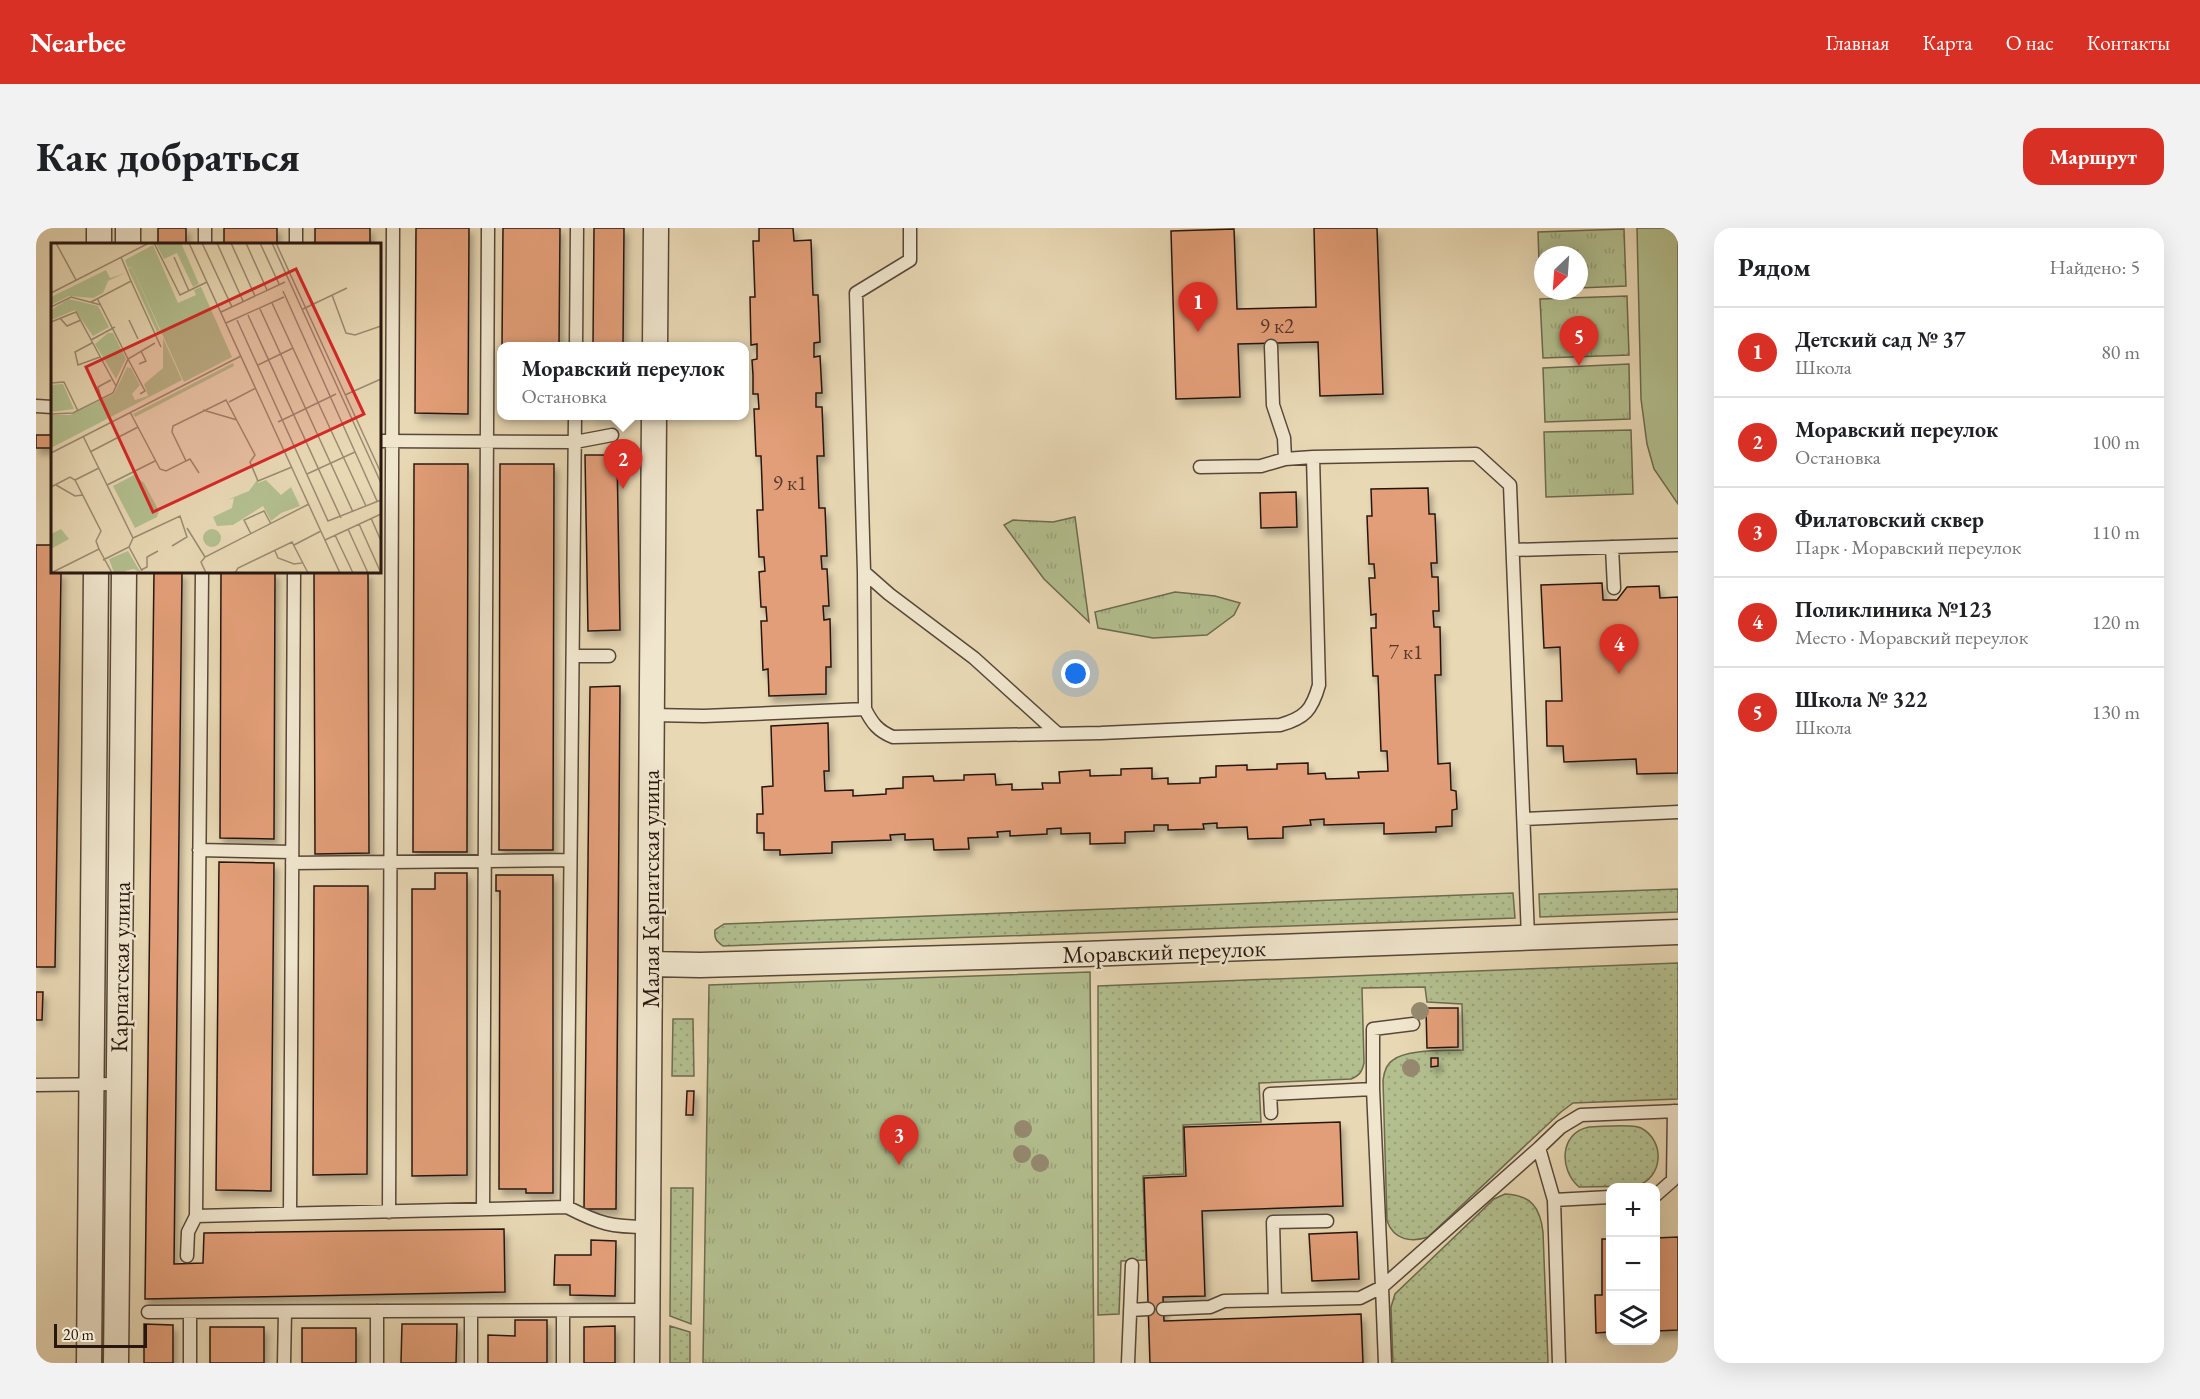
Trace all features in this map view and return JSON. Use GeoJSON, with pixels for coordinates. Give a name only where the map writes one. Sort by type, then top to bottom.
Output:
{"type":"FeatureCollection","features":[{"type":"Feature","properties":{"kind":"street"},"geometry":{"type":"LineString","coordinates":[[655,342],[656,228]]}},
{"type":"Feature","properties":{"kind":"street","name":"Малая Карпатская улица"},"geometry":{"type":"LineString","coordinates":[[647,1363],[654,420]]}},
{"type":"Feature","properties":{"kind":"street","name":"Карпатская улица"},"geometry":{"type":"LineString","coordinates":[[89,1363],[96,573]]}},
{"type":"Feature","properties":{"kind":"street","name":"Карпатская улица"},"geometry":{"type":"LineString","coordinates":[[116,1363],[124,573]]}},
{"type":"Feature","properties":{"kind":"street","name":"Моравский переулок"},"geometry":{"type":"LineString","coordinates":[[650,964],[700,965],[1085,954],[1678,932]]}},
{"type":"Feature","properties":{"kind":"lane"},"geometry":{"type":"LineString","coordinates":[[389,1212],[390,862],[386,441],[393,228]]}},
{"type":"Feature","properties":{"kind":"lane"},"geometry":{"type":"LineString","coordinates":[[483,1209],[488,228]]}},
{"type":"Feature","properties":{"kind":"lane"},"geometry":{"type":"LineString","coordinates":[[576,342],[577,228]]}},
{"type":"Feature","properties":{"kind":"lane"},"geometry":{"type":"LineString","coordinates":[[910,228],[910,260],[856,293],[864,572],[865,709],[880,732],[892,737],[1058,734],[1280,725],[1295,721],[1305,715],[1315,700],[1320,685],[1313,457]]}},
{"type":"Feature","properties":{"kind":"lane"},"geometry":{"type":"LineString","coordinates":[[1271,346],[1273,405],[1284,438],[1285,459]]}},
{"type":"Feature","properties":{"kind":"lane"},"geometry":{"type":"LineString","coordinates":[[36,406],[51,407]]}},
{"type":"Feature","properties":{"kind":"lane"},"geometry":{"type":"LineString","coordinates":[[567,1207],[575,420]]}},
{"type":"Feature","properties":{"kind":"lane"},"geometry":{"type":"LineString","coordinates":[[386,441],[575,442],[612,435]]}},
{"type":"Feature","properties":{"kind":"lane"},"geometry":{"type":"LineString","coordinates":[[1200,467],[1261,466],[1285,459],[1313,457],[1476,454],[1510,485],[1528,937]]}},
{"type":"Feature","properties":{"kind":"lane"},"geometry":{"type":"LineString","coordinates":[[1512,550],[1678,545]]}},
{"type":"Feature","properties":{"kind":"lane"},"geometry":{"type":"LineString","coordinates":[[1612,547],[1614,588]]}},
{"type":"Feature","properties":{"kind":"lane"},"geometry":{"type":"LineString","coordinates":[[864,572],[889,594],[974,658],[1058,734]]}},
{"type":"Feature","properties":{"kind":"lane"},"geometry":{"type":"LineString","coordinates":[[187,1256],[188,1232],[196,1216],[202,573]]}},
{"type":"Feature","properties":{"kind":"lane"},"geometry":{"type":"LineString","coordinates":[[290,1214],[294,573]]}},
{"type":"Feature","properties":{"kind":"lane"},"geometry":{"type":"LineString","coordinates":[[573,656],[609,656]]}},
{"type":"Feature","properties":{"kind":"lane"},"geometry":{"type":"LineString","coordinates":[[652,715],[704,716],[865,709]]}},
{"type":"Feature","properties":{"kind":"lane"},"geometry":{"type":"LineString","coordinates":[[1524,819],[1678,812]]}},
{"type":"Feature","properties":{"kind":"lane"},"geometry":{"type":"LineString","coordinates":[[199,850],[390,862],[570,860]]}},
{"type":"Feature","properties":{"kind":"lane"},"geometry":{"type":"LineString","coordinates":[[1384,1363],[1373,1089],[1373,1029],[1413,1024]]}},
{"type":"Feature","properties":{"kind":"lane"},"geometry":{"type":"LineString","coordinates":[[36,1085],[119,1084]]}},
{"type":"Feature","properties":{"kind":"lane"},"geometry":{"type":"LineString","coordinates":[[1271,1113],[1270,1094],[1373,1089]]}},
{"type":"Feature","properties":{"kind":"lane"},"geometry":{"type":"LineString","coordinates":[[1163,1309],[1210,1307],[1224,1301],[1360,1298],[1382,1287],[1561,1127],[1581,1115],[1676,1111],[1673,1180],[1660,1191]]}},
{"type":"Feature","properties":{"kind":"lane"},"geometry":{"type":"LineString","coordinates":[[1539,1148],[1554,1200],[1559,1363]]}},
{"type":"Feature","properties":{"kind":"lane"},"geometry":{"type":"LineString","coordinates":[[1554,1200],[1606,1197]]}},
{"type":"Feature","properties":{"kind":"lane"},"geometry":{"type":"LineString","coordinates":[[196,1216],[567,1207],[596,1222],[619,1227],[648,1227]]}},
{"type":"Feature","properties":{"kind":"lane"},"geometry":{"type":"LineString","coordinates":[[1275,1300],[1273,1222],[1327,1221]]}},
{"type":"Feature","properties":{"kind":"lane"},"geometry":{"type":"LineString","coordinates":[[1128,1363],[1132,1265]]}},
{"type":"Feature","properties":{"kind":"lane"},"geometry":{"type":"LineString","coordinates":[[1130,1310],[1148,1309]]}},
{"type":"Feature","properties":{"kind":"lane"},"geometry":{"type":"LineString","coordinates":[[148,1312],[647,1310]]}},
{"type":"Feature","properties":{"kind":"lane"},"geometry":{"type":"LineString","coordinates":[[377,1311],[377,1363]]}},
{"type":"Feature","properties":{"kind":"lane"},"geometry":{"type":"LineString","coordinates":[[471,1311],[471,1363]]}},
{"type":"Feature","properties":{"kind":"lane"},"geometry":{"type":"LineString","coordinates":[[563,1311],[563,1363]]}},
{"type":"Feature","properties":{"kind":"lane"},"geometry":{"type":"LineString","coordinates":[[190,1312],[190,1363]]}},
{"type":"Feature","properties":{"kind":"lane"},"geometry":{"type":"LineString","coordinates":[[285,1312],[285,1363]]}},
{"type":"Feature","properties":{"kind":"green space"},"geometry":{"type":"Polygon","coordinates":[[[1637,228],[1678,228],[1678,504],[1654,469],[1647,444],[1641,399],[1637,228]]]}},
{"type":"Feature","properties":{"kind":"green space"},"geometry":{"type":"Polygon","coordinates":[[[1624,229],[1626,286],[1588,288],[1588,246],[1538,246],[1538,232],[1624,229]]]}},
{"type":"Feature","properties":{"kind":"green space"},"geometry":{"type":"Polygon","coordinates":[[[1627,296],[1629,355],[1543,358],[1540,300],[1588,300],[1588,297],[1627,296]]]}},
{"type":"Feature","properties":{"kind":"green space"},"geometry":{"type":"Polygon","coordinates":[[[1629,364],[1630,419],[1545,422],[1543,368],[1629,364]]]}},
{"type":"Feature","properties":{"kind":"green space"},"geometry":{"type":"Polygon","coordinates":[[[1631,430],[1633,494],[1546,497],[1544,432],[1631,430]]]}},
{"type":"Feature","properties":{"kind":"green space"},"geometry":{"type":"Polygon","coordinates":[[[1075,517],[1089,622],[1044,579],[1004,525],[1013,520],[1053,522],[1075,517]]]}},
{"type":"Feature","properties":{"kind":"green space"},"geometry":{"type":"Polygon","coordinates":[[[1175,592],[1215,596],[1240,603],[1234,615],[1207,635],[1153,638],[1098,628],[1095,612],[1175,592]]]}},
{"type":"Feature","properties":{"kind":"green space"},"geometry":{"type":"Polygon","coordinates":[[[1678,889],[1678,912],[1540,917],[1539,894],[1678,889]]]}},
{"type":"Feature","properties":{"kind":"green space"},"geometry":{"type":"Polygon","coordinates":[[[1513,893],[1515,918],[723,946],[717,941],[715,935],[715,930],[724,924],[1513,893]]]}},
{"type":"Feature","properties":{"kind":"green space"},"geometry":{"type":"Polygon","coordinates":[[[1678,963],[1678,1099],[1573,1103],[1428,1237],[1415,1240],[1399,1236],[1387,1221],[1383,1077],[1389,1064],[1399,1056],[1426,1051],[1463,1050],[1462,1004],[1427,1002],[1425,987],[1362,988],[1364,1063],[1358,1075],[1351,1079],[1259,1083],[1261,1122],[1183,1125],[1184,1174],[1143,1176],[1146,1260],[1121,1261],[1119,1314],[1098,1315],[1098,986],[1678,963]]]}},
{"type":"Feature","properties":{"kind":"green space"},"geometry":{"type":"Polygon","coordinates":[[[1090,972],[1094,1363],[703,1363],[709,985],[1090,972]]]}},
{"type":"Feature","properties":{"kind":"green space"},"geometry":{"type":"Polygon","coordinates":[[[673,1019],[693,1019],[694,1076],[672,1076],[673,1019]]]}},
{"type":"Feature","properties":{"kind":"green space"},"geometry":{"type":"Polygon","coordinates":[[[1589,1127],[1641,1128],[1649,1134],[1658,1150],[1656,1168],[1652,1176],[1643,1183],[1606,1183],[1606,1187],[1579,1187],[1572,1180],[1568,1171],[1565,1153],[1567,1144],[1579,1131],[1589,1127]]]}},
{"type":"Feature","properties":{"kind":"green space"},"geometry":{"type":"Polygon","coordinates":[[[671,1188],[693,1188],[691,1324],[670,1316],[671,1188]]]}},
{"type":"Feature","properties":{"kind":"green space"},"geometry":{"type":"Polygon","coordinates":[[[1505,1194],[1528,1200],[1537,1209],[1542,1223],[1548,1363],[1393,1363],[1391,1307],[1395,1294],[1494,1199],[1505,1194]]]}},
{"type":"Feature","properties":{"kind":"green space"},"geometry":{"type":"Polygon","coordinates":[[[670,1326],[690,1332],[690,1363],[670,1363],[670,1326]]]}},
{"type":"Feature","properties":{"kind":"building"},"geometry":{"type":"Polygon","coordinates":[[[158,228],[186,228],[186,243],[158,243],[158,228]]]}},
{"type":"Feature","properties":{"kind":"building"},"geometry":{"type":"Polygon","coordinates":[[[224,228],[277,228],[277,243],[224,243],[224,228]]]}},
{"type":"Feature","properties":{"kind":"building"},"geometry":{"type":"Polygon","coordinates":[[[315,228],[370,228],[370,243],[315,243],[315,228]]]}},
{"type":"Feature","properties":{"kind":"building"},"geometry":{"type":"Polygon","coordinates":[[[416,228],[469,228],[468,414],[415,413],[416,228]]]}},
{"type":"Feature","properties":{"kind":"building"},"geometry":{"type":"Polygon","coordinates":[[[503,228],[560,228],[559,342],[502,342],[503,228]]]}},
{"type":"Feature","properties":{"kind":"building"},"geometry":{"type":"Polygon","coordinates":[[[594,228],[624,228],[623,342],[593,342],[594,228]]]}},
{"type":"Feature","properties":{"kind":"building"},"geometry":{"type":"Polygon","coordinates":[[[759,228],[793,228],[794,241],[811,240],[813,295],[818,295],[820,342],[814,343],[814,357],[820,356],[822,393],[816,393],[816,407],[822,407],[824,456],[817,456],[819,508],[825,508],[827,556],[821,556],[822,569],[827,569],[829,606],[823,606],[824,620],[830,619],[831,667],[826,667],[826,694],[769,696],[768,669],[763,670],[761,621],[767,621],[766,607],[761,607],[759,572],[765,571],[764,557],[759,557],[757,510],[763,510],[761,456],[756,456],[754,409],[759,409],[758,394],[753,394],[752,360],[757,359],[757,344],[751,345],[750,297],[755,297],[753,241],[759,241],[759,228]]]}},
{"type":"Feature","properties":{"kind":"building"},"geometry":{"type":"Polygon","coordinates":[[[1314,228],[1377,228],[1383,394],[1320,396],[1318,342],[1238,344],[1240,397],[1176,399],[1171,231],[1234,229],[1237,309],[1316,307],[1314,228]]]}},
{"type":"Feature","properties":{"kind":"building"},"geometry":{"type":"Polygon","coordinates":[[[36,435],[51,435],[51,448],[36,448],[36,435]]]}},
{"type":"Feature","properties":{"kind":"building"},"geometry":{"type":"Polygon","coordinates":[[[585,455],[617,455],[620,630],[588,631],[585,455]]]}},
{"type":"Feature","properties":{"kind":"building"},"geometry":{"type":"Polygon","coordinates":[[[414,464],[468,464],[467,852],[413,852],[414,464]]]}},
{"type":"Feature","properties":{"kind":"building"},"geometry":{"type":"Polygon","coordinates":[[[500,464],[554,464],[553,850],[499,850],[500,464]]]}},
{"type":"Feature","properties":{"kind":"building"},"geometry":{"type":"Polygon","coordinates":[[[1428,488],[1429,514],[1435,514],[1437,563],[1431,563],[1432,577],[1438,577],[1439,611],[1433,611],[1434,627],[1440,627],[1441,675],[1435,675],[1438,764],[1450,763],[1451,790],[1456,791],[1457,809],[1452,810],[1452,826],[1436,827],[1436,832],[1384,834],[1384,823],[1324,825],[1324,819],[1310,820],[1311,825],[1283,827],[1283,838],[1248,839],[1247,827],[1217,828],[1217,823],[1203,824],[1204,829],[1168,830],[1168,825],[1154,825],[1154,831],[1125,832],[1125,843],[1090,844],[1090,833],[1061,834],[1061,828],[1047,829],[1047,834],[1010,836],[1010,831],[997,832],[998,837],[968,838],[969,849],[934,850],[933,839],[905,840],[905,834],[890,835],[891,840],[832,842],[832,853],[780,855],[780,850],[764,850],[764,833],[757,833],[757,814],[763,814],[762,787],[773,786],[771,726],[828,723],[829,771],[824,771],[825,791],[853,790],[853,796],[886,794],[886,789],[903,788],[903,777],[933,776],[934,781],[964,780],[964,775],[995,774],[996,785],[1012,784],[1012,790],[1043,789],[1042,783],[1060,783],[1059,772],[1090,770],[1090,776],[1121,775],[1121,769],[1152,768],[1152,779],[1168,778],[1168,784],[1200,783],[1200,778],[1216,777],[1216,766],[1247,765],[1247,770],[1277,769],[1277,764],[1308,763],[1308,774],[1325,773],[1326,779],[1359,778],[1358,772],[1388,771],[1387,751],[1381,751],[1378,676],[1373,676],[1371,628],[1376,628],[1376,614],[1371,615],[1369,578],[1375,578],[1374,564],[1369,564],[1367,516],[1372,516],[1371,489],[1428,488]]]}},
{"type":"Feature","properties":{"kind":"building"},"geometry":{"type":"Polygon","coordinates":[[[1296,492],[1297,527],[1261,528],[1260,493],[1296,492]]]}},
{"type":"Feature","properties":{"kind":"building"},"geometry":{"type":"Polygon","coordinates":[[[36,545],[51,545],[51,573],[61,573],[55,967],[36,967],[36,545]]]}},
{"type":"Feature","properties":{"kind":"building"},"geometry":{"type":"Polygon","coordinates":[[[154,573],[182,573],[174,1264],[203,1263],[204,1233],[504,1229],[505,1292],[145,1299],[154,573]]]}},
{"type":"Feature","properties":{"kind":"building"},"geometry":{"type":"Polygon","coordinates":[[[221,573],[275,573],[274,839],[220,838],[221,573]]]}},
{"type":"Feature","properties":{"kind":"building"},"geometry":{"type":"Polygon","coordinates":[[[314,573],[368,573],[369,853],[315,854],[314,573]]]}},
{"type":"Feature","properties":{"kind":"building"},"geometry":{"type":"Polygon","coordinates":[[[1602,583],[1603,600],[1617,600],[1627,587],[1659,586],[1660,598],[1678,597],[1678,773],[1637,774],[1636,759],[1564,762],[1563,746],[1547,746],[1546,701],[1562,701],[1560,647],[1544,648],[1541,585],[1602,583]]]}},
{"type":"Feature","properties":{"kind":"building"},"geometry":{"type":"Polygon","coordinates":[[[620,686],[616,1209],[584,1209],[590,687],[620,686]]]}},
{"type":"Feature","properties":{"kind":"building"},"geometry":{"type":"Polygon","coordinates":[[[219,862],[274,863],[271,1191],[216,1190],[219,862]]]}},
{"type":"Feature","properties":{"kind":"building"},"geometry":{"type":"Polygon","coordinates":[[[435,873],[467,873],[467,1175],[412,1176],[412,889],[435,889],[435,873]]]}},
{"type":"Feature","properties":{"kind":"building"},"geometry":{"type":"Polygon","coordinates":[[[496,875],[553,875],[553,1193],[526,1193],[526,1189],[499,1189],[500,891],[496,891],[496,875]]]}},
{"type":"Feature","properties":{"kind":"building"},"geometry":{"type":"Polygon","coordinates":[[[314,886],[368,886],[367,1174],[313,1175],[314,886]]]}},
{"type":"Feature","properties":{"kind":"building"},"geometry":{"type":"Polygon","coordinates":[[[36,992],[43,992],[42,1020],[36,1020],[36,992]]]}},
{"type":"Feature","properties":{"kind":"building"},"geometry":{"type":"Polygon","coordinates":[[[1426,1008],[1458,1008],[1458,1047],[1427,1048],[1426,1008]]]}},
{"type":"Feature","properties":{"kind":"building"},"geometry":{"type":"Polygon","coordinates":[[[1431,1058],[1438,1058],[1438,1066],[1431,1067],[1431,1058]]]}},
{"type":"Feature","properties":{"kind":"building"},"geometry":{"type":"Polygon","coordinates":[[[687,1091],[694,1091],[693,1115],[686,1115],[687,1091]]]}},
{"type":"Feature","properties":{"kind":"building"},"geometry":{"type":"Polygon","coordinates":[[[1340,1122],[1343,1206],[1202,1211],[1205,1296],[1163,1297],[1164,1321],[1361,1314],[1363,1363],[1150,1363],[1144,1178],[1186,1176],[1184,1127],[1340,1122]]]}},
{"type":"Feature","properties":{"kind":"building"},"geometry":{"type":"Polygon","coordinates":[[[1357,1232],[1359,1279],[1312,1281],[1309,1234],[1357,1232]]]}},
{"type":"Feature","properties":{"kind":"building"},"geometry":{"type":"Polygon","coordinates":[[[1678,1237],[1678,1330],[1660,1331],[1660,1238],[1678,1237]]]}},
{"type":"Feature","properties":{"kind":"building"},"geometry":{"type":"Polygon","coordinates":[[[1602,1239],[1606,1239],[1606,1332],[1596,1333],[1595,1295],[1602,1295],[1602,1239]]]}},
{"type":"Feature","properties":{"kind":"building"},"geometry":{"type":"Polygon","coordinates":[[[591,1240],[616,1241],[615,1296],[570,1295],[570,1285],[554,1285],[555,1255],[591,1255],[591,1240]]]}},
{"type":"Feature","properties":{"kind":"building"},"geometry":{"type":"Polygon","coordinates":[[[515,1320],[547,1320],[547,1363],[488,1363],[488,1335],[515,1336],[515,1320]]]}},
{"type":"Feature","properties":{"kind":"building"},"geometry":{"type":"Polygon","coordinates":[[[144,1324],[173,1325],[173,1363],[144,1363],[144,1324]]]}},
{"type":"Feature","properties":{"kind":"building"},"geometry":{"type":"Polygon","coordinates":[[[402,1324],[457,1324],[456,1363],[401,1363],[402,1324]]]}},
{"type":"Feature","properties":{"kind":"building"},"geometry":{"type":"Polygon","coordinates":[[[615,1326],[615,1363],[584,1363],[584,1327],[615,1326]]]}},
{"type":"Feature","properties":{"kind":"building"},"geometry":{"type":"Polygon","coordinates":[[[210,1327],[264,1327],[264,1363],[210,1363],[210,1327]]]}},
{"type":"Feature","properties":{"kind":"building"},"geometry":{"type":"Polygon","coordinates":[[[302,1328],[356,1328],[356,1363],[302,1363],[302,1328]]]}},
{"type":"Feature","properties":{"kind":"place","name":"Детский сад № 37"},"geometry":{"type":"Point","coordinates":[1198,332]}},
{"type":"Feature","properties":{"kind":"place","name":"Школа № 322"},"geometry":{"type":"Point","coordinates":[1579,366]}},
{"type":"Feature","properties":{"kind":"place","name":"Моравский переулок"},"geometry":{"type":"Point","coordinates":[623,489]}},
{"type":"Feature","properties":{"kind":"place","name":"Поликлиника №123"},"geometry":{"type":"Point","coordinates":[1619,674]}},
{"type":"Feature","properties":{"kind":"place","name":"Филатовский сквер"},"geometry":{"type":"Point","coordinates":[899,1165]}}]}
